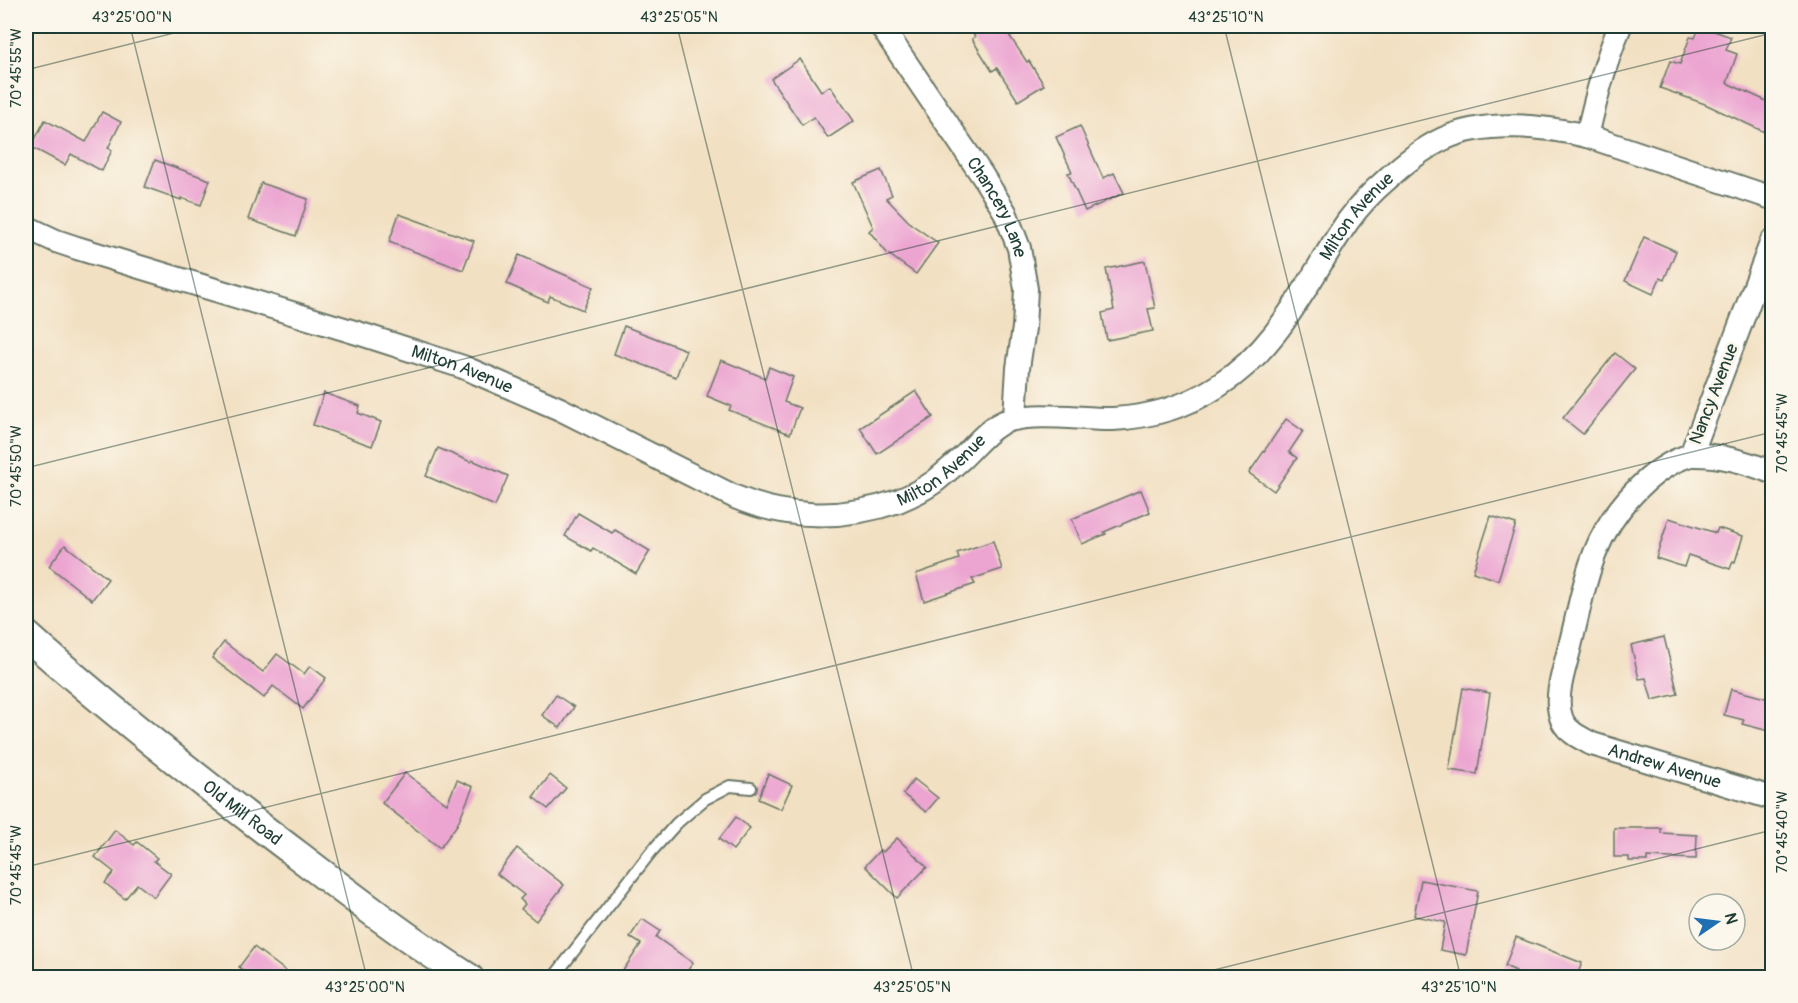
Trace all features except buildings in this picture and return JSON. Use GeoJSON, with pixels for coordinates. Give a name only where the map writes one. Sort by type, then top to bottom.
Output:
{"type":"FeatureCollection","features":[{"type":"Feature","properties":{"kind":"street","name":"Chancery Lane"},"geometry":{"type":"LineString","coordinates":[[881,26],[1005,212],[1019,248],[1026,289],[1015,417]]}},
{"type":"Feature","properties":{"kind":"street"},"geometry":{"type":"LineString","coordinates":[[1587,136],[1597,91],[1609,51],[1620,26]]}},
{"type":"Feature","properties":{"kind":"street","name":"Milton Avenue"},"geometry":{"type":"LineString","coordinates":[[26,227],[77,248],[343,328],[463,367],[560,409],[752,504],[779,511],[825,515],[853,513],[880,507],[907,497],[931,484],[998,424],[1015,417],[1113,418],[1150,414],[1177,408],[1202,396],[1240,371],[1256,356],[1298,302],[1349,220],[1375,190],[1417,154],[1444,138],[1476,129],[1518,126],[1558,129],[1587,136],[1773,198]]}},
{"type":"Feature","properties":{"kind":"street","name":"Nancy Avenue"},"geometry":{"type":"LineString","coordinates":[[1563,722],[1559,698],[1584,587],[1595,552],[1610,524],[1641,485],[1665,465],[1690,455],[1773,241]]}},
{"type":"Feature","properties":{"kind":"street"},"geometry":{"type":"LineString","coordinates":[[1690,455],[1708,454],[1728,457],[1773,472]]}},
{"type":"Feature","properties":{"kind":"street","name":"Old Mill Road"},"geometry":{"type":"LineString","coordinates":[[26,635],[80,684],[213,790],[327,877],[469,978]]}},
{"type":"Feature","properties":{"kind":"street","name":"Andrew Avenue"},"geometry":{"type":"LineString","coordinates":[[1563,722],[1571,732],[1592,744],[1773,798]]}},
{"type":"Feature","properties":{"kind":"lane"},"geometry":{"type":"LineString","coordinates":[[553,978],[651,852],[678,824],[705,799],[730,786],[751,788]]}}]}
